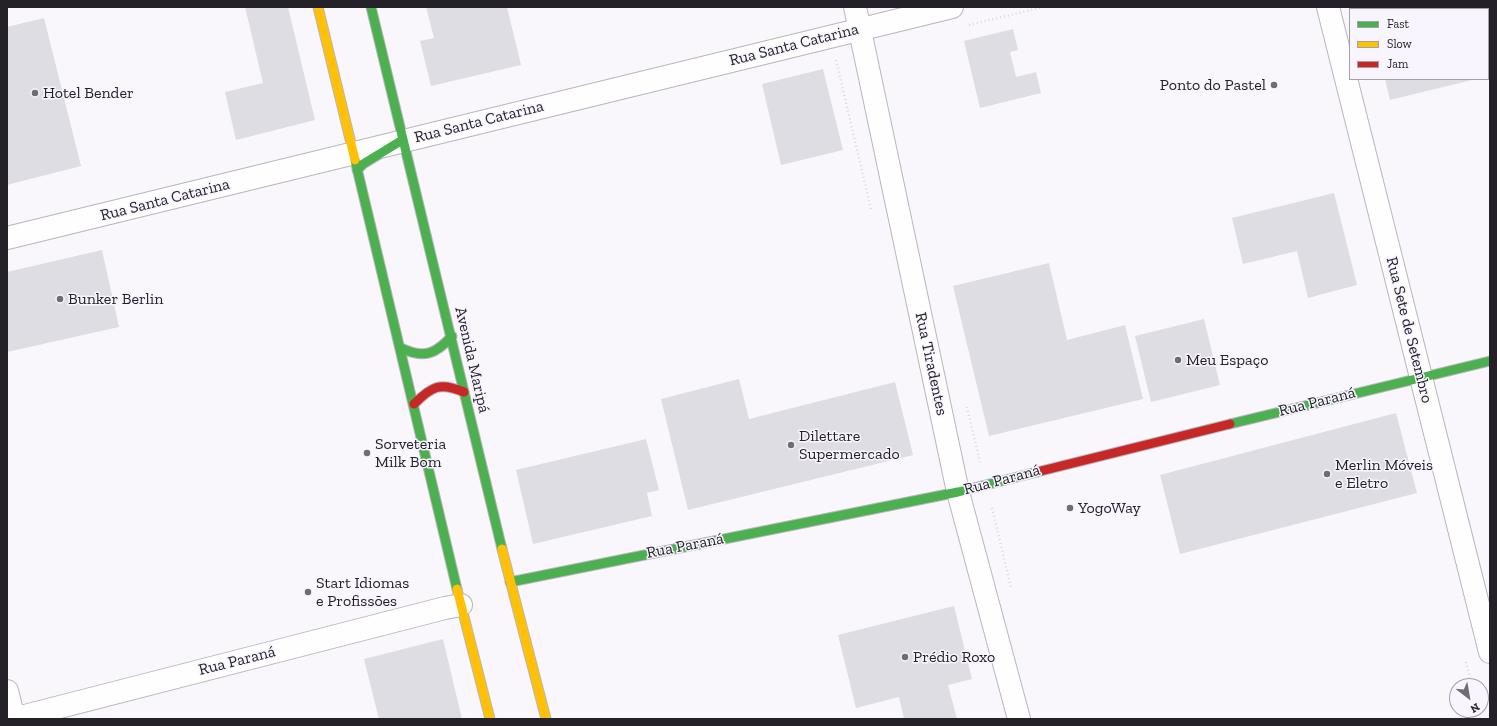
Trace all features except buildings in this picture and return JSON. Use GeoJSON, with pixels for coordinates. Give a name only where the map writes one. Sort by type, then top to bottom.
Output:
{"type":"FeatureCollection","features":[{"type":"Feature","properties":{"kind":"main road"},"geometry":{"type":"LineString","coordinates":[[318,7],[401,348],[461,605],[490,719]]}},
{"type":"Feature","properties":{"kind":"main road","name":"Avenida Maripá"},"geometry":{"type":"LineString","coordinates":[[371,7],[401,142],[452,336],[510,582],[546,719]]}},
{"type":"Feature","properties":{"kind":"main road"},"geometry":{"type":"LineString","coordinates":[[401,348],[413,355],[430,353],[444,346],[452,336]]}},
{"type":"Feature","properties":{"kind":"main road","name":"Rua Paraná"},"geometry":{"type":"LineString","coordinates":[[510,582],[958,492],[1420,377],[1490,361]]}},
{"type":"Feature","properties":{"kind":"main road"},"geometry":{"type":"LineString","coordinates":[[414,404],[427,390],[439,386],[452,387],[464,392]]}},
{"type":"Feature","properties":{"kind":"street","name":"Rua Tiradentes"},"geometry":{"type":"LineString","coordinates":[[856,7],[958,492],[1019,719]]}},
{"type":"Feature","properties":{"kind":"street","name":"Rua Santa Catarina"},"geometry":{"type":"LineString","coordinates":[[7,238],[355,162],[401,142],[952,7]]}},
{"type":"Feature","properties":{"kind":"street","name":"Rua Sete de Setembro"},"geometry":{"type":"LineString","coordinates":[[1328,7],[1490,652]]}},
{"type":"Feature","properties":{"kind":"street","name":"Rua Paraná"},"geometry":{"type":"LineString","coordinates":[[13,719],[461,605]]}},
{"type":"Feature","properties":{"kind":"street"},"geometry":{"type":"LineString","coordinates":[[7,691],[13,719]]}},
{"type":"Feature","properties":{"kind":"traffic: fast"},"geometry":{"type":"LineString","coordinates":[[371,7],[502,549]]}},
{"type":"Feature","properties":{"kind":"traffic: fast"},"geometry":{"type":"LineString","coordinates":[[357,170],[363,164],[399,142]]}},
{"type":"Feature","properties":{"kind":"traffic: fast"},"geometry":{"type":"LineString","coordinates":[[355,160],[457,589]]}},
{"type":"Feature","properties":{"kind":"traffic: fast"},"geometry":{"type":"LineString","coordinates":[[401,348],[416,353],[429,353],[441,347],[452,336]]}},
{"type":"Feature","properties":{"kind":"traffic: fast"},"geometry":{"type":"LineString","coordinates":[[1230,424],[1490,361]]}},
{"type":"Feature","properties":{"kind":"traffic: fast"},"geometry":{"type":"LineString","coordinates":[[510,582],[958,492],[1037,472]]}},
{"type":"Feature","properties":{"kind":"traffic: slow"},"geometry":{"type":"LineString","coordinates":[[318,7],[355,160]]}},
{"type":"Feature","properties":{"kind":"traffic: slow"},"geometry":{"type":"LineString","coordinates":[[502,549],[546,719]]}},
{"type":"Feature","properties":{"kind":"traffic: slow"},"geometry":{"type":"LineString","coordinates":[[457,589],[490,719]]}},
{"type":"Feature","properties":{"kind":"traffic: jam"},"geometry":{"type":"LineString","coordinates":[[414,404],[426,393],[437,388],[449,387],[464,392]]}},
{"type":"Feature","properties":{"kind":"traffic: jam"},"geometry":{"type":"LineString","coordinates":[[1037,472],[1230,424]]}},
{"type":"Feature","properties":{"kind":"place","name":"Ponto do Pastel"},"geometry":{"type":"Point","coordinates":[1274,85]}},
{"type":"Feature","properties":{"kind":"place","name":"Hotel Bender"},"geometry":{"type":"Point","coordinates":[35,93]}},
{"type":"Feature","properties":{"kind":"place","name":"Bunker Berlin"},"geometry":{"type":"Point","coordinates":[60,299]}},
{"type":"Feature","properties":{"kind":"place","name":"Meu Espaço"},"geometry":{"type":"Point","coordinates":[1178,360]}},
{"type":"Feature","properties":{"kind":"place","name":"Dilettare Supermercado"},"geometry":{"type":"Point","coordinates":[791,445]}},
{"type":"Feature","properties":{"kind":"place","name":"Sorveteria Milk Bom"},"geometry":{"type":"Point","coordinates":[367,453]}},
{"type":"Feature","properties":{"kind":"place","name":"Merlin Móveis e Eletro"},"geometry":{"type":"Point","coordinates":[1327,474]}},
{"type":"Feature","properties":{"kind":"place","name":"YogoWay"},"geometry":{"type":"Point","coordinates":[1070,508]}},
{"type":"Feature","properties":{"kind":"place","name":"Start Idiomas e Profissões"},"geometry":{"type":"Point","coordinates":[308,592]}},
{"type":"Feature","properties":{"kind":"place","name":"Prédio Roxo"},"geometry":{"type":"Point","coordinates":[905,657]}}]}
